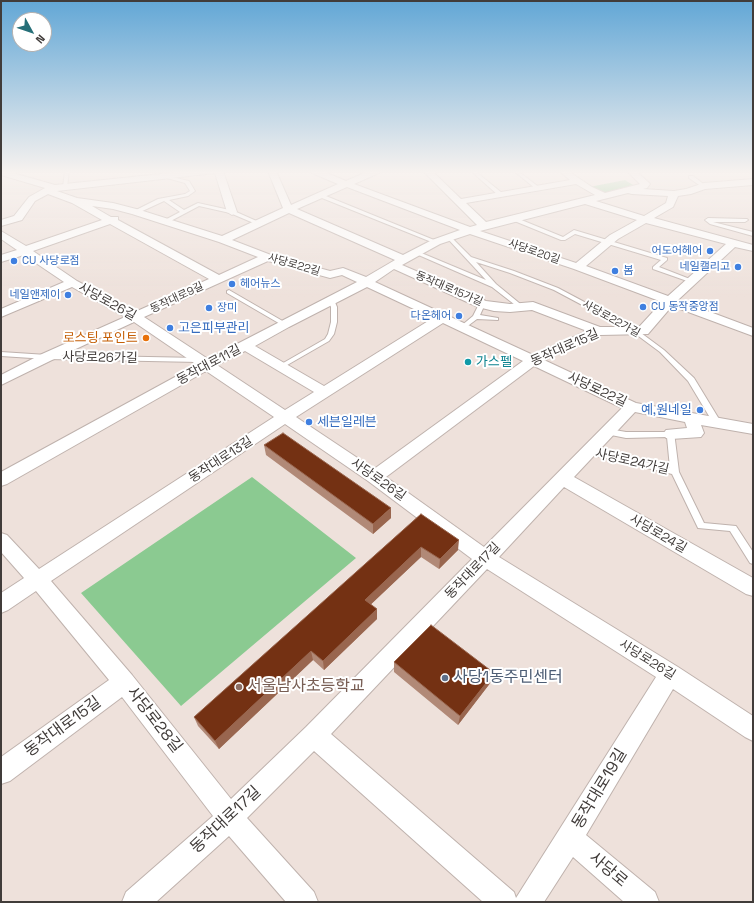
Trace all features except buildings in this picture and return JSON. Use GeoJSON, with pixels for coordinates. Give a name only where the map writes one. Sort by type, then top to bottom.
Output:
{"type":"FeatureCollection","features":[{"type":"Feature","properties":{"kind":"street"},"geometry":{"type":"LineString","coordinates":[[1,223],[18,218],[22,213]]}},
{"type":"Feature","properties":{"kind":"street"},"geometry":{"type":"LineString","coordinates":[[95,213],[218,279]]}},
{"type":"Feature","properties":{"kind":"street"},"geometry":{"type":"LineString","coordinates":[[1,259],[129,213]]}},
{"type":"Feature","properties":{"kind":"street","name":"사당로22길"},"geometry":{"type":"LineString","coordinates":[[141,213],[223,240],[267,257],[330,275],[342,271],[463,326],[632,407],[718,424],[753,429]]}},
{"type":"Feature","properties":{"kind":"street"},"geometry":{"type":"LineString","coordinates":[[223,240],[279,213]]}},
{"type":"Feature","properties":{"kind":"street","name":"동작대로15가길"},"geometry":{"type":"LineString","coordinates":[[297,213],[482,304],[494,307],[533,306],[598,331]]}},
{"type":"Feature","properties":{"kind":"street","name":"사당로20길"},"geometry":{"type":"LineString","coordinates":[[423,213],[470,231],[578,267],[753,332]]}},
{"type":"Feature","properties":{"kind":"street"},"geometry":{"type":"LineString","coordinates":[[470,213],[484,226]]}},
{"type":"Feature","properties":{"kind":"street","name":"동작대로11길"},"geometry":{"type":"LineString","coordinates":[[1,480],[203,362],[245,346],[284,324],[367,282],[398,262],[436,242],[484,226],[537,213]]}},
{"type":"Feature","properties":{"kind":"street"},"geometry":{"type":"LineString","coordinates":[[625,213],[753,248]]}},
{"type":"Feature","properties":{"kind":"street"},"geometry":{"type":"LineString","coordinates":[[578,267],[614,237],[655,213]]}},
{"type":"Feature","properties":{"kind":"street","name":"사당로26길"},"geometry":{"type":"LineString","coordinates":[[1,234],[73,283],[135,317],[286,417],[374,476],[485,558],[670,674],[753,729]]}},
{"type":"Feature","properties":{"kind":"street","name":"동작대로15길"},"geometry":{"type":"LineString","coordinates":[[374,476],[533,360],[598,331],[643,331],[670,301],[733,243]]}},
{"type":"Feature","properties":{"kind":"street","name":"동작대로9길"},"geometry":{"type":"LineString","coordinates":[[1,380],[47,357],[267,257]]}},
{"type":"Feature","properties":{"kind":"street"},"geometry":{"type":"LineString","coordinates":[[1,313],[73,283]]}},
{"type":"Feature","properties":{"kind":"street","name":"동작대로13길"},"geometry":{"type":"LineString","coordinates":[[1,604],[39,581],[286,417],[443,317]]}},
{"type":"Feature","properties":{"kind":"street"},"geometry":{"type":"LineString","coordinates":[[245,346],[325,392]]}},
{"type":"Feature","properties":{"kind":"street","name":"동작대로17길"},"geometry":{"type":"LineString","coordinates":[[136,902],[230,818],[314,735],[589,451],[610,432],[632,407]]}},
{"type":"Feature","properties":{"kind":"street"},"geometry":{"type":"LineString","coordinates":[[671,434],[696,433],[692,419]]}},
{"type":"Feature","properties":{"kind":"street","name":"사당로24길"},"geometry":{"type":"LineString","coordinates":[[563,479],[753,588]]}},
{"type":"Feature","properties":{"kind":"street","name":"사당로28길"},"geometry":{"type":"LineString","coordinates":[[1,540],[39,581],[124,682],[230,818],[304,902]]}},
{"type":"Feature","properties":{"kind":"street","name":"동작대로19길"},"geometry":{"type":"LineString","coordinates":[[528,902],[570,838],[670,674]]}},
{"type":"Feature","properties":{"kind":"street","name":"동작대로15길"},"geometry":{"type":"LineString","coordinates":[[1,772],[124,682]]}},
{"type":"Feature","properties":{"kind":"street"},"geometry":{"type":"LineString","coordinates":[[314,735],[504,902]]}},
{"type":"Feature","properties":{"kind":"street","name":"사당로"},"geometry":{"type":"LineString","coordinates":[[570,838],[646,902]]}},
{"type":"Feature","properties":{"kind":"lane"},"geometry":{"type":"LineString","coordinates":[[165,222],[179,213]]}},
{"type":"Feature","properties":{"kind":"lane"},"geometry":{"type":"LineString","coordinates":[[235,213],[258,223]]}},
{"type":"Feature","properties":{"kind":"lane"},"geometry":{"type":"LineString","coordinates":[[364,213],[436,242]]}},
{"type":"Feature","properties":{"kind":"lane"},"geometry":{"type":"LineString","coordinates":[[514,219],[563,239],[574,232],[666,260],[655,268],[692,281]]}},
{"type":"Feature","properties":{"kind":"lane"},"geometry":{"type":"LineString","coordinates":[[746,220],[708,220],[712,223],[753,234]]}},
{"type":"Feature","properties":{"kind":"lane"},"geometry":{"type":"LineString","coordinates":[[450,238],[494,285],[520,306]]}},
{"type":"Feature","properties":{"kind":"lane"},"geometry":{"type":"LineString","coordinates":[[417,253],[494,285]]}},
{"type":"Feature","properties":{"kind":"lane","name":"사당로22가길"},"geometry":{"type":"LineString","coordinates":[[471,259],[512,272],[556,289],[635,331],[662,351],[691,380],[718,424]]}},
{"type":"Feature","properties":{"kind":"lane"},"geometry":{"type":"LineString","coordinates":[[229,292],[284,324]]}},
{"type":"Feature","properties":{"kind":"lane"},"geometry":{"type":"LineString","coordinates":[[280,367],[327,340],[331,334],[334,322],[334,307],[331,300]]}},
{"type":"Feature","properties":{"kind":"lane"},"geometry":{"type":"LineString","coordinates":[[463,326],[476,317],[482,304]]}},
{"type":"Feature","properties":{"kind":"lane"},"geometry":{"type":"LineString","coordinates":[[476,317],[496,319]]}},
{"type":"Feature","properties":{"kind":"lane","name":"사당로26가길"},"geometry":{"type":"LineString","coordinates":[[1,354],[203,362]]}},
{"type":"Feature","properties":{"kind":"lane","name":"사당로24가길"},"geometry":{"type":"LineString","coordinates":[[610,432],[626,434],[671,434],[676,472],[701,526],[733,528],[753,560]]}},
{"type":"Feature","properties":{"kind":"lane","name":"사당로24가길"},"geometry":{"type":"LineString","coordinates":[[589,451],[676,472]]}},
{"type":"Feature","properties":{"kind":"green space"},"geometry":{"type":"Polygon","coordinates":[[[252,477],[356,558],[181,706],[81,593],[252,477]]]}},
{"type":"Feature","properties":{"kind":"place","name":"어도어헤어"},"geometry":{"type":"Point","coordinates":[710,251]}},
{"type":"Feature","properties":{"kind":"place","name":"CU 사당로점"},"geometry":{"type":"Point","coordinates":[14,261]}},
{"type":"Feature","properties":{"kind":"place","name":"네일캘리고"},"geometry":{"type":"Point","coordinates":[738,267]}},
{"type":"Feature","properties":{"kind":"place","name":"봄"},"geometry":{"type":"Point","coordinates":[615,271]}},
{"type":"Feature","properties":{"kind":"place","name":"헤어뉴스"},"geometry":{"type":"Point","coordinates":[232,284]}},
{"type":"Feature","properties":{"kind":"place","name":"네일앤제이"},"geometry":{"type":"Point","coordinates":[68,295]}},
{"type":"Feature","properties":{"kind":"place","name":"CU 동작중앙점"},"geometry":{"type":"Point","coordinates":[643,307]}},
{"type":"Feature","properties":{"kind":"place","name":"장미"},"geometry":{"type":"Point","coordinates":[209,308]}},
{"type":"Feature","properties":{"kind":"place","name":"다온헤어"},"geometry":{"type":"Point","coordinates":[459,316]}},
{"type":"Feature","properties":{"kind":"place","name":"고은피부관리"},"geometry":{"type":"Point","coordinates":[170,328]}},
{"type":"Feature","properties":{"kind":"place","name":"로스팅 포인트"},"geometry":{"type":"Point","coordinates":[146,338]}},
{"type":"Feature","properties":{"kind":"place","name":"가스펠"},"geometry":{"type":"Point","coordinates":[468,362]}},
{"type":"Feature","properties":{"kind":"place","name":"예,원네일"},"geometry":{"type":"Point","coordinates":[700,410]}},
{"type":"Feature","properties":{"kind":"place","name":"세븐일레븐"},"geometry":{"type":"Point","coordinates":[309,422]}},
{"type":"Feature","properties":{"kind":"place","name":"사당1동주민센터"},"geometry":{"type":"Point","coordinates":[445,678]}},
{"type":"Feature","properties":{"kind":"place","name":"서울남사초등학교"},"geometry":{"type":"Point","coordinates":[239,687]}}]}
